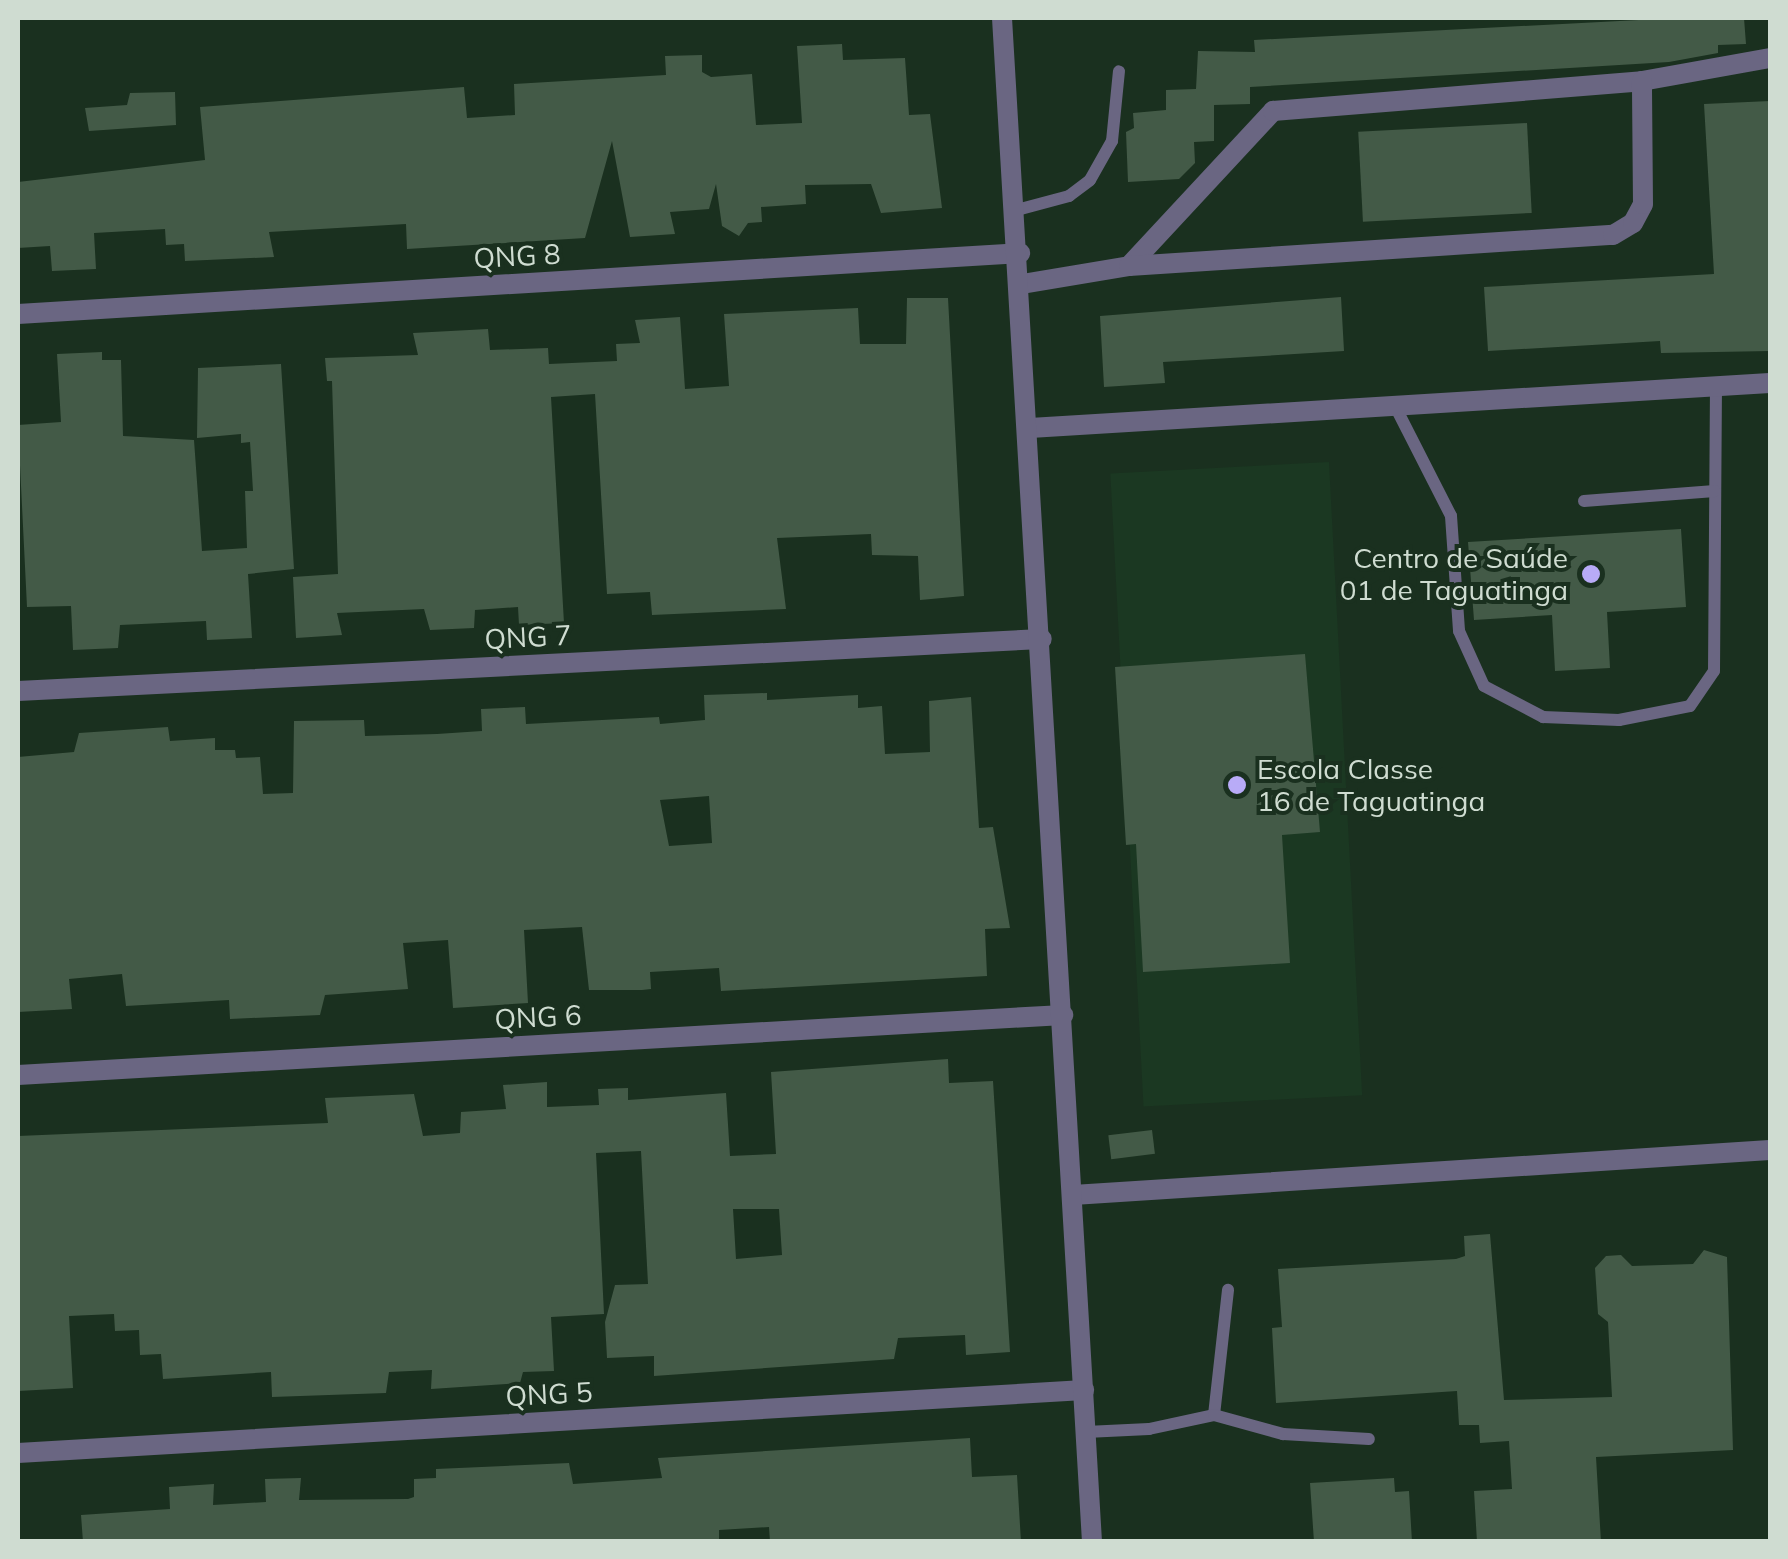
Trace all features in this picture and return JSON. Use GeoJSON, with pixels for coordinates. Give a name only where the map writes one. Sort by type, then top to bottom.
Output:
{"type":"FeatureCollection","features":[{"type":"Feature","properties":{"kind":"street"},"geometry":{"type":"LineString","coordinates":[[1002,18],[1022,284],[1092,1542]]}},
{"type":"Feature","properties":{"kind":"street"},"geometry":{"type":"LineString","coordinates":[[1129,266],[1273,111],[1642,81],[1770,58]]}},
{"type":"Feature","properties":{"kind":"street"},"geometry":{"type":"LineString","coordinates":[[1022,284],[1129,266],[1613,235],[1633,223],[1643,204],[1642,81]]}},
{"type":"Feature","properties":{"kind":"street","name":"QNG 8"},"geometry":{"type":"LineString","coordinates":[[18,314],[1020,253]]}},
{"type":"Feature","properties":{"kind":"street"},"geometry":{"type":"LineString","coordinates":[[1030,428],[1770,383]]}},
{"type":"Feature","properties":{"kind":"street","name":"QNG 7"},"geometry":{"type":"LineString","coordinates":[[18,691],[1042,638]]}},
{"type":"Feature","properties":{"kind":"street","name":"QNG 6"},"geometry":{"type":"LineString","coordinates":[[18,1075],[1062,1015]]}},
{"type":"Feature","properties":{"kind":"street"},"geometry":{"type":"LineString","coordinates":[[1073,1195],[1770,1150]]}},
{"type":"Feature","properties":{"kind":"street","name":"QNG 5"},"geometry":{"type":"LineString","coordinates":[[18,1453],[1084,1390]]}},
{"type":"Feature","properties":{"kind":"lane"},"geometry":{"type":"LineString","coordinates":[[1016,210],[1069,196],[1090,180],[1112,141],[1119,71]]}},
{"type":"Feature","properties":{"kind":"lane"},"geometry":{"type":"LineString","coordinates":[[1396,406],[1451,516],[1459,631],[1484,686],[1543,717],[1620,720],[1690,706],[1714,671],[1716,386]]}},
{"type":"Feature","properties":{"kind":"lane"},"geometry":{"type":"LineString","coordinates":[[1584,501],[1715,492]]}},
{"type":"Feature","properties":{"kind":"lane"},"geometry":{"type":"LineString","coordinates":[[1214,1415],[1228,1290]]}},
{"type":"Feature","properties":{"kind":"lane"},"geometry":{"type":"LineString","coordinates":[[1086,1432],[1214,1415],[1283,1434],[1369,1438]]}},
{"type":"Feature","properties":{"kind":"shaded area","name":"Escola Classe 16 de Taguatinga"},"geometry":{"type":"Polygon","coordinates":[[[1329,462],[1362,1095],[1143,1107],[1110,473],[1329,462]]]}},
{"type":"Feature","properties":{"kind":"building"},"geometry":{"type":"Polygon","coordinates":[[[1677,18],[1744,18],[1746,44],[1718,45],[1718,53],[1669,62],[1250,87],[1250,104],[1214,105],[1214,141],[1194,142],[1195,163],[1179,179],[1128,182],[1126,132],[1134,128],[1133,113],[1166,110],[1166,90],[1196,89],[1198,51],[1255,52],[1254,40],[1677,18]]]}},
{"type":"Feature","properties":{"kind":"building"},"geometry":{"type":"Polygon","coordinates":[[[842,44],[843,60],[905,58],[909,115],[930,114],[942,208],[881,213],[871,184],[805,185],[806,204],[761,207],[762,222],[748,223],[739,236],[722,226],[716,184],[709,209],[670,212],[675,234],[630,237],[612,141],[585,238],[407,249],[406,224],[269,232],[274,257],[185,261],[184,244],[166,245],[165,229],[94,233],[96,269],[52,271],[50,246],[18,248],[18,182],[205,160],[200,107],[464,87],[467,118],[515,115],[514,84],[666,75],[665,56],[702,55],[702,72],[711,77],[752,74],[756,125],[802,123],[797,46],[842,44]]]}},
{"type":"Feature","properties":{"kind":"building"},"geometry":{"type":"Polygon","coordinates":[[[175,92],[176,125],[89,131],[85,108],[127,105],[130,93],[175,92]]]}},
{"type":"Feature","properties":{"kind":"building"},"geometry":{"type":"Polygon","coordinates":[[[1770,101],[1770,351],[1661,353],[1660,341],[1488,351],[1484,287],[1714,274],[1704,104],[1770,101]]]}},
{"type":"Feature","properties":{"kind":"building"},"geometry":{"type":"Polygon","coordinates":[[[1527,123],[1532,213],[1363,222],[1358,132],[1527,123]]]}},
{"type":"Feature","properties":{"kind":"building"},"geometry":{"type":"Polygon","coordinates":[[[1341,297],[1344,351],[1163,362],[1165,383],[1104,387],[1100,316],[1341,297]]]}},
{"type":"Feature","properties":{"kind":"building"},"geometry":{"type":"Polygon","coordinates":[[[907,298],[948,298],[964,596],[920,600],[918,556],[872,555],[871,534],[777,538],[786,609],[652,615],[650,592],[607,594],[595,394],[551,397],[564,623],[519,625],[518,607],[475,610],[474,628],[430,630],[424,609],[337,613],[342,635],[296,638],[293,577],[338,574],[332,381],[327,381],[325,358],[418,355],[413,333],[488,329],[490,350],[548,348],[549,364],[617,361],[616,344],[640,343],[635,320],[680,317],[685,389],[729,386],[724,314],[858,308],[860,344],[906,344],[907,298]]]}},
{"type":"Feature","properties":{"kind":"building"},"geometry":{"type":"Polygon","coordinates":[[[102,352],[102,360],[121,360],[123,436],[194,440],[202,551],[247,548],[245,491],[253,491],[250,442],[241,443],[241,434],[197,438],[198,368],[281,364],[294,569],[248,574],[252,638],[207,640],[206,621],[120,625],[118,648],[73,650],[71,606],[27,607],[18,425],[61,422],[57,354],[102,352]]]}},
{"type":"Feature","properties":{"kind":"building"},"geometry":{"type":"Polygon","coordinates":[[[1681,529],[1686,607],[1607,612],[1610,668],[1555,671],[1552,615],[1474,620],[1468,542],[1681,529]]]}},
{"type":"Feature","properties":{"kind":"building"},"geometry":{"type":"Polygon","coordinates":[[[1305,654],[1320,832],[1282,835],[1290,963],[1143,972],[1136,844],[1126,845],[1115,667],[1305,654]]]}},
{"type":"Feature","properties":{"kind":"building"},"geometry":{"type":"Polygon","coordinates":[[[767,693],[767,700],[858,695],[858,708],[882,706],[885,754],[930,752],[929,701],[971,697],[979,828],[993,827],[1010,928],[985,929],[987,976],[721,991],[719,968],[650,972],[651,989],[589,990],[582,927],[524,930],[528,1003],[453,1008],[448,940],[403,943],[408,989],[325,995],[320,1015],[230,1019],[229,1000],[126,1006],[122,974],[69,979],[72,1009],[18,1012],[18,757],[74,752],[79,733],[168,727],[170,741],[215,738],[215,750],[235,750],[236,758],[260,757],[263,794],[293,793],[294,721],[364,720],[365,736],[437,734],[482,731],[481,709],[525,707],[526,724],[659,717],[660,724],[705,720],[704,695],[767,693]],[[709,796],[660,800],[669,846],[712,843],[709,796]]]}},
{"type":"Feature","properties":{"kind":"building"},"geometry":{"type":"Polygon","coordinates":[[[948,1059],[949,1083],[993,1081],[1010,1352],[966,1355],[965,1335],[898,1338],[894,1359],[654,1376],[654,1356],[607,1358],[605,1322],[615,1285],[648,1284],[641,1151],[596,1153],[604,1314],[551,1317],[554,1371],[523,1372],[520,1383],[431,1389],[432,1370],[389,1372],[386,1393],[272,1397],[271,1372],[163,1379],[161,1354],[140,1355],[139,1330],[115,1331],[114,1314],[69,1316],[73,1388],[18,1391],[18,1136],[328,1123],[325,1098],[414,1094],[423,1136],[460,1133],[461,1112],[506,1109],[503,1085],[547,1082],[547,1107],[599,1105],[598,1089],[628,1088],[628,1100],[726,1093],[730,1156],[776,1154],[771,1072],[948,1059]],[[733,1209],[736,1259],[782,1255],[779,1209],[733,1209]]]}},
{"type":"Feature","properties":{"kind":"building"},"geometry":{"type":"Polygon","coordinates":[[[1152,1130],[1155,1154],[1111,1159],[1108,1135],[1152,1130]]]}},
{"type":"Feature","properties":{"kind":"building"},"geometry":{"type":"Polygon","coordinates":[[[1490,1234],[1504,1400],[1612,1397],[1608,1322],[1598,1314],[1595,1268],[1606,1256],[1621,1255],[1632,1266],[1693,1264],[1704,1250],[1727,1257],[1733,1450],[1596,1457],[1601,1542],[1477,1542],[1474,1491],[1512,1489],[1509,1441],[1480,1443],[1479,1425],[1459,1425],[1457,1391],[1276,1403],[1272,1328],[1282,1327],[1278,1269],[1456,1259],[1465,1256],[1464,1236],[1490,1234]]]}},
{"type":"Feature","properties":{"kind":"building"},"geometry":{"type":"Polygon","coordinates":[[[970,1438],[972,1477],[1017,1475],[1021,1542],[770,1542],[769,1527],[719,1530],[719,1542],[83,1542],[81,1515],[170,1509],[169,1487],[214,1484],[213,1505],[266,1502],[265,1479],[301,1478],[299,1500],[408,1499],[414,1497],[414,1479],[436,1478],[436,1469],[569,1463],[573,1484],[662,1478],[658,1458],[970,1438]]]}},
{"type":"Feature","properties":{"kind":"building"},"geometry":{"type":"Polygon","coordinates":[[[1394,1478],[1395,1492],[1409,1491],[1412,1542],[1314,1542],[1310,1483],[1394,1478]]]}},
{"type":"Feature","properties":{"kind":"place","name":"Centro de Saúde 01 de Taguatinga"},"geometry":{"type":"Point","coordinates":[1591,574]}},
{"type":"Feature","properties":{"kind":"place","name":"Escola Classe 16 de Taguatinga"},"geometry":{"type":"Point","coordinates":[1237,785]}}]}
